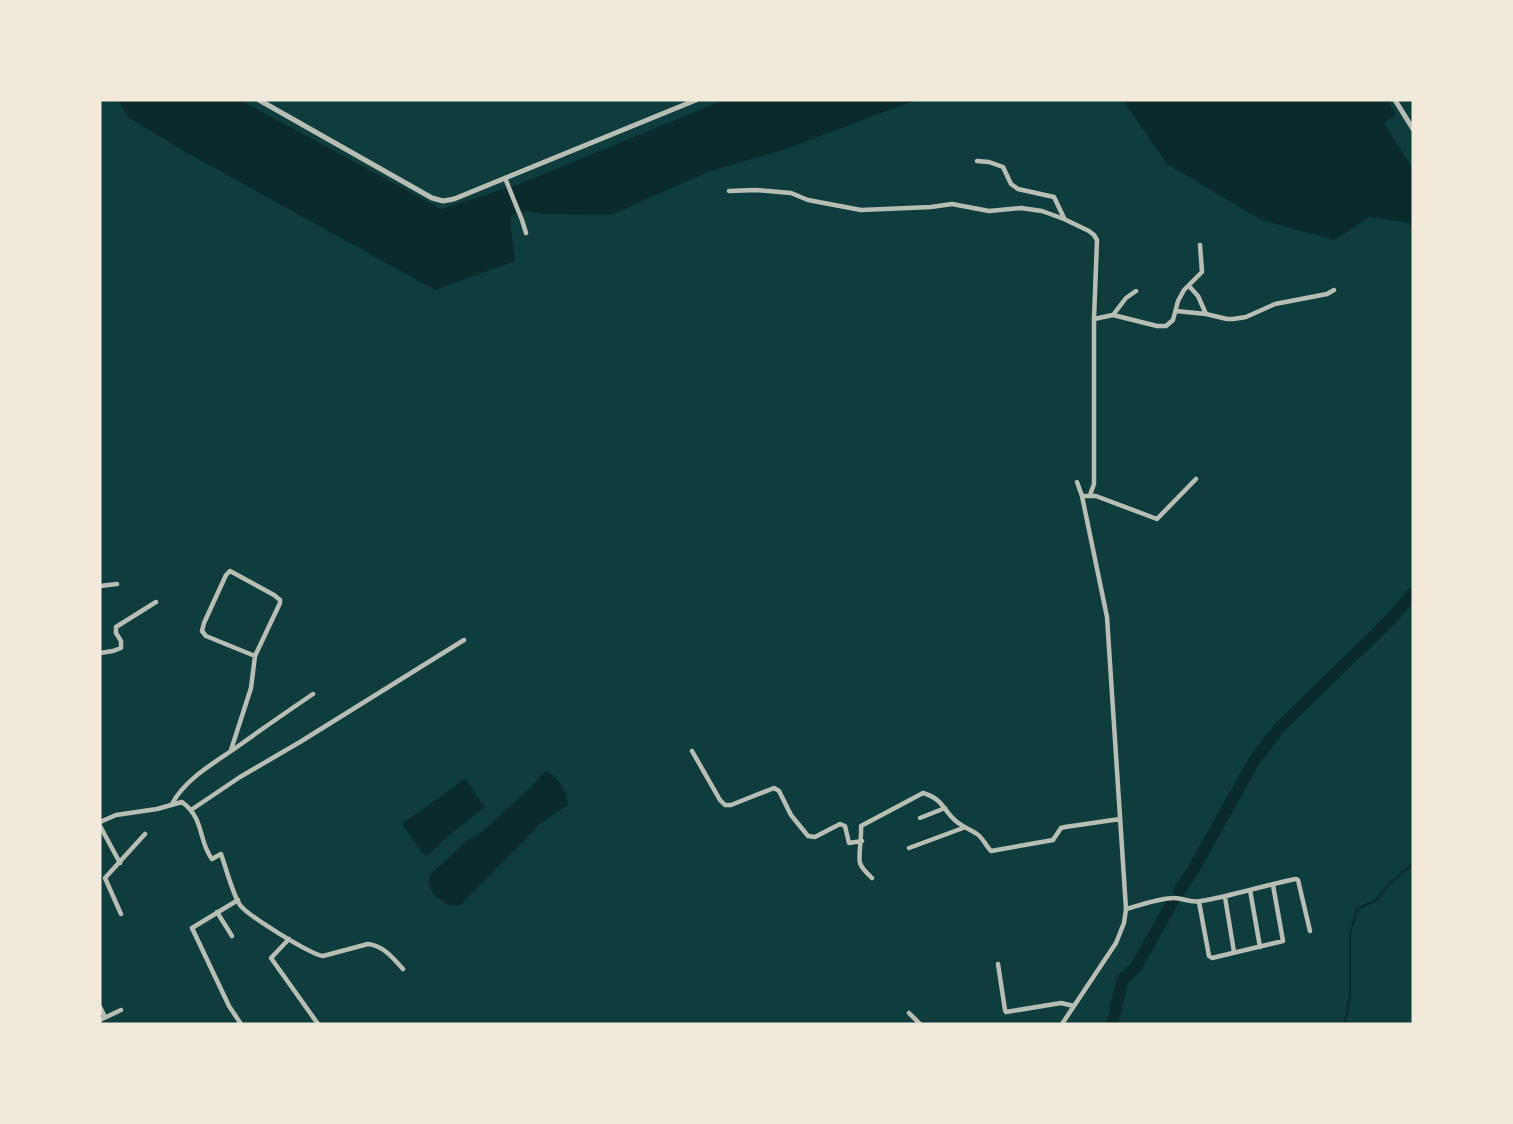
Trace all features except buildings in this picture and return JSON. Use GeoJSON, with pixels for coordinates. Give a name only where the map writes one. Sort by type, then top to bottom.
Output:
{"type":"FeatureCollection","features":[{"type":"Feature","properties":{"kind":"street"},"geometry":{"type":"LineString","coordinates":[[259,100],[443,201],[454,199],[696,100]]}},
{"type":"Feature","properties":{"kind":"street"},"geometry":{"type":"LineString","coordinates":[[1395,100],[1413,129]]}},
{"type":"Feature","properties":{"kind":"street"},"geometry":{"type":"LineString","coordinates":[[977,161],[1003,167],[1011,184],[1018,188],[1054,197],[1064,219]]}},
{"type":"Feature","properties":{"kind":"street"},"geometry":{"type":"LineString","coordinates":[[505,177],[526,233]]}},
{"type":"Feature","properties":{"kind":"street"},"geometry":{"type":"LineString","coordinates":[[729,191],[791,193],[808,200],[861,210],[952,204],[989,211],[1021,208],[1042,211],[1064,219],[1094,235],[1097,240],[1094,485],[1090,495]]}},
{"type":"Feature","properties":{"kind":"street"},"geometry":{"type":"LineString","coordinates":[[1094,319],[1112,315],[1166,326],[1173,320],[1184,290],[1202,272],[1200,245]]}},
{"type":"Feature","properties":{"kind":"street"},"geometry":{"type":"LineString","coordinates":[[1189,286],[1198,296],[1206,314]]}},
{"type":"Feature","properties":{"kind":"street"},"geometry":{"type":"LineString","coordinates":[[1176,311],[1227,319],[1246,317],[1275,304],[1327,294],[1334,290]]}},
{"type":"Feature","properties":{"kind":"street"},"geometry":{"type":"LineString","coordinates":[[1112,315],[1126,298],[1136,291]]}},
{"type":"Feature","properties":{"kind":"street"},"geometry":{"type":"LineString","coordinates":[[1082,496],[1097,496],[1157,519],[1196,479]]}},
{"type":"Feature","properties":{"kind":"street"},"geometry":{"type":"LineString","coordinates":[[1062,1024],[1116,943],[1126,909],[1107,617],[1077,482]]}},
{"type":"Feature","properties":{"kind":"street"},"geometry":{"type":"LineString","coordinates":[[231,750],[251,688],[255,656],[277,613],[280,600],[230,571],[202,631],[205,636],[255,656]]}},
{"type":"Feature","properties":{"kind":"street"},"geometry":{"type":"LineString","coordinates":[[100,586],[117,584]]}},
{"type":"Feature","properties":{"kind":"street"},"geometry":{"type":"LineString","coordinates":[[100,653],[121,648],[116,627],[156,602]]}},
{"type":"Feature","properties":{"kind":"street"},"geometry":{"type":"LineString","coordinates":[[191,810],[240,777],[464,640]]}},
{"type":"Feature","properties":{"kind":"street"},"geometry":{"type":"LineString","coordinates":[[171,804],[189,782],[313,694]]}},
{"type":"Feature","properties":{"kind":"street"},"geometry":{"type":"LineString","coordinates":[[692,751],[725,805],[777,789],[791,815],[808,836],[815,837],[840,824],[845,826],[849,844],[862,841]]}},
{"type":"Feature","properties":{"kind":"street"},"geometry":{"type":"LineString","coordinates":[[872,878],[860,863],[861,826],[919,795],[927,794],[943,804],[956,822],[978,834],[988,849],[994,851],[1053,840],[1061,828],[1065,827],[1120,820]]}},
{"type":"Feature","properties":{"kind":"street"},"geometry":{"type":"LineString","coordinates":[[120,863],[100,824],[116,815],[182,802],[191,810],[210,858],[221,854],[237,900],[245,910],[309,952],[323,956],[369,944],[375,945],[383,948],[403,969]]}},
{"type":"Feature","properties":{"kind":"street"},"geometry":{"type":"LineString","coordinates":[[920,818],[945,808]]}},
{"type":"Feature","properties":{"kind":"street"},"geometry":{"type":"LineString","coordinates":[[909,848],[964,827]]}},
{"type":"Feature","properties":{"kind":"street"},"geometry":{"type":"LineString","coordinates":[[121,914],[105,878],[145,835]]}},
{"type":"Feature","properties":{"kind":"street"},"geometry":{"type":"LineString","coordinates":[[1126,909],[1169,898],[1199,902],[1294,878],[1298,880],[1310,931]]}},
{"type":"Feature","properties":{"kind":"street"},"geometry":{"type":"LineString","coordinates":[[1199,902],[1210,957],[1260,947],[1283,941],[1273,885]]}},
{"type":"Feature","properties":{"kind":"street"},"geometry":{"type":"LineString","coordinates":[[1250,890],[1260,947]]}},
{"type":"Feature","properties":{"kind":"street"},"geometry":{"type":"LineString","coordinates":[[1225,897],[1234,952]]}},
{"type":"Feature","properties":{"kind":"street"},"geometry":{"type":"LineString","coordinates":[[237,900],[192,928],[229,1006],[241,1024]]}},
{"type":"Feature","properties":{"kind":"street"},"geometry":{"type":"LineString","coordinates":[[218,912],[232,936]]}},
{"type":"Feature","properties":{"kind":"street"},"geometry":{"type":"LineString","coordinates":[[289,939],[271,958],[318,1024]]}},
{"type":"Feature","properties":{"kind":"street"},"geometry":{"type":"LineString","coordinates":[[998,964],[1006,1012],[1061,1003],[1074,1006]]}},
{"type":"Feature","properties":{"kind":"street"},"geometry":{"type":"LineString","coordinates":[[100,1007],[103,1018],[121,1010]]}},
{"type":"Feature","properties":{"kind":"street"},"geometry":{"type":"LineString","coordinates":[[909,1013],[920,1024]]}},
{"type":"Feature","properties":{"kind":"water"},"geometry":{"type":"Polygon","coordinates":[[[118,100],[240,100],[441,209],[517,185],[724,100],[916,100],[783,150],[710,171],[611,215],[542,214],[526,211],[511,215],[515,261],[435,290],[182,150],[128,117],[118,100]]]}},
{"type":"Feature","properties":{"kind":"water"},"geometry":{"type":"Polygon","coordinates":[[[1123,100],[1387,100],[1396,114],[1384,123],[1413,169],[1413,230],[1409,223],[1369,217],[1334,240],[1261,220],[1167,164],[1123,100]]]}},
{"type":"Feature","properties":{"kind":"water"},"geometry":{"type":"Polygon","coordinates":[[[546,771],[562,785],[568,805],[541,823],[462,905],[448,905],[435,896],[428,884],[430,875],[469,839],[483,831],[546,771]]]}},
{"type":"Feature","properties":{"kind":"water"},"geometry":{"type":"Polygon","coordinates":[[[465,779],[485,807],[449,835],[429,855],[423,854],[402,824],[465,779]]]}},
{"type":"Feature","properties":{"kind":"waterway"},"geometry":{"type":"LineString","coordinates":[[1179,891],[1254,761],[1280,727],[1391,619],[1413,593]]}},
{"type":"Feature","properties":{"kind":"waterway"},"geometry":{"type":"LineString","coordinates":[[1345,1024],[1350,995],[1350,933],[1357,910],[1377,899],[1390,883],[1413,864]]}},
{"type":"Feature","properties":{"kind":"waterway"},"geometry":{"type":"LineString","coordinates":[[1112,1024],[1123,979],[1136,967],[1173,901]]}}]}
